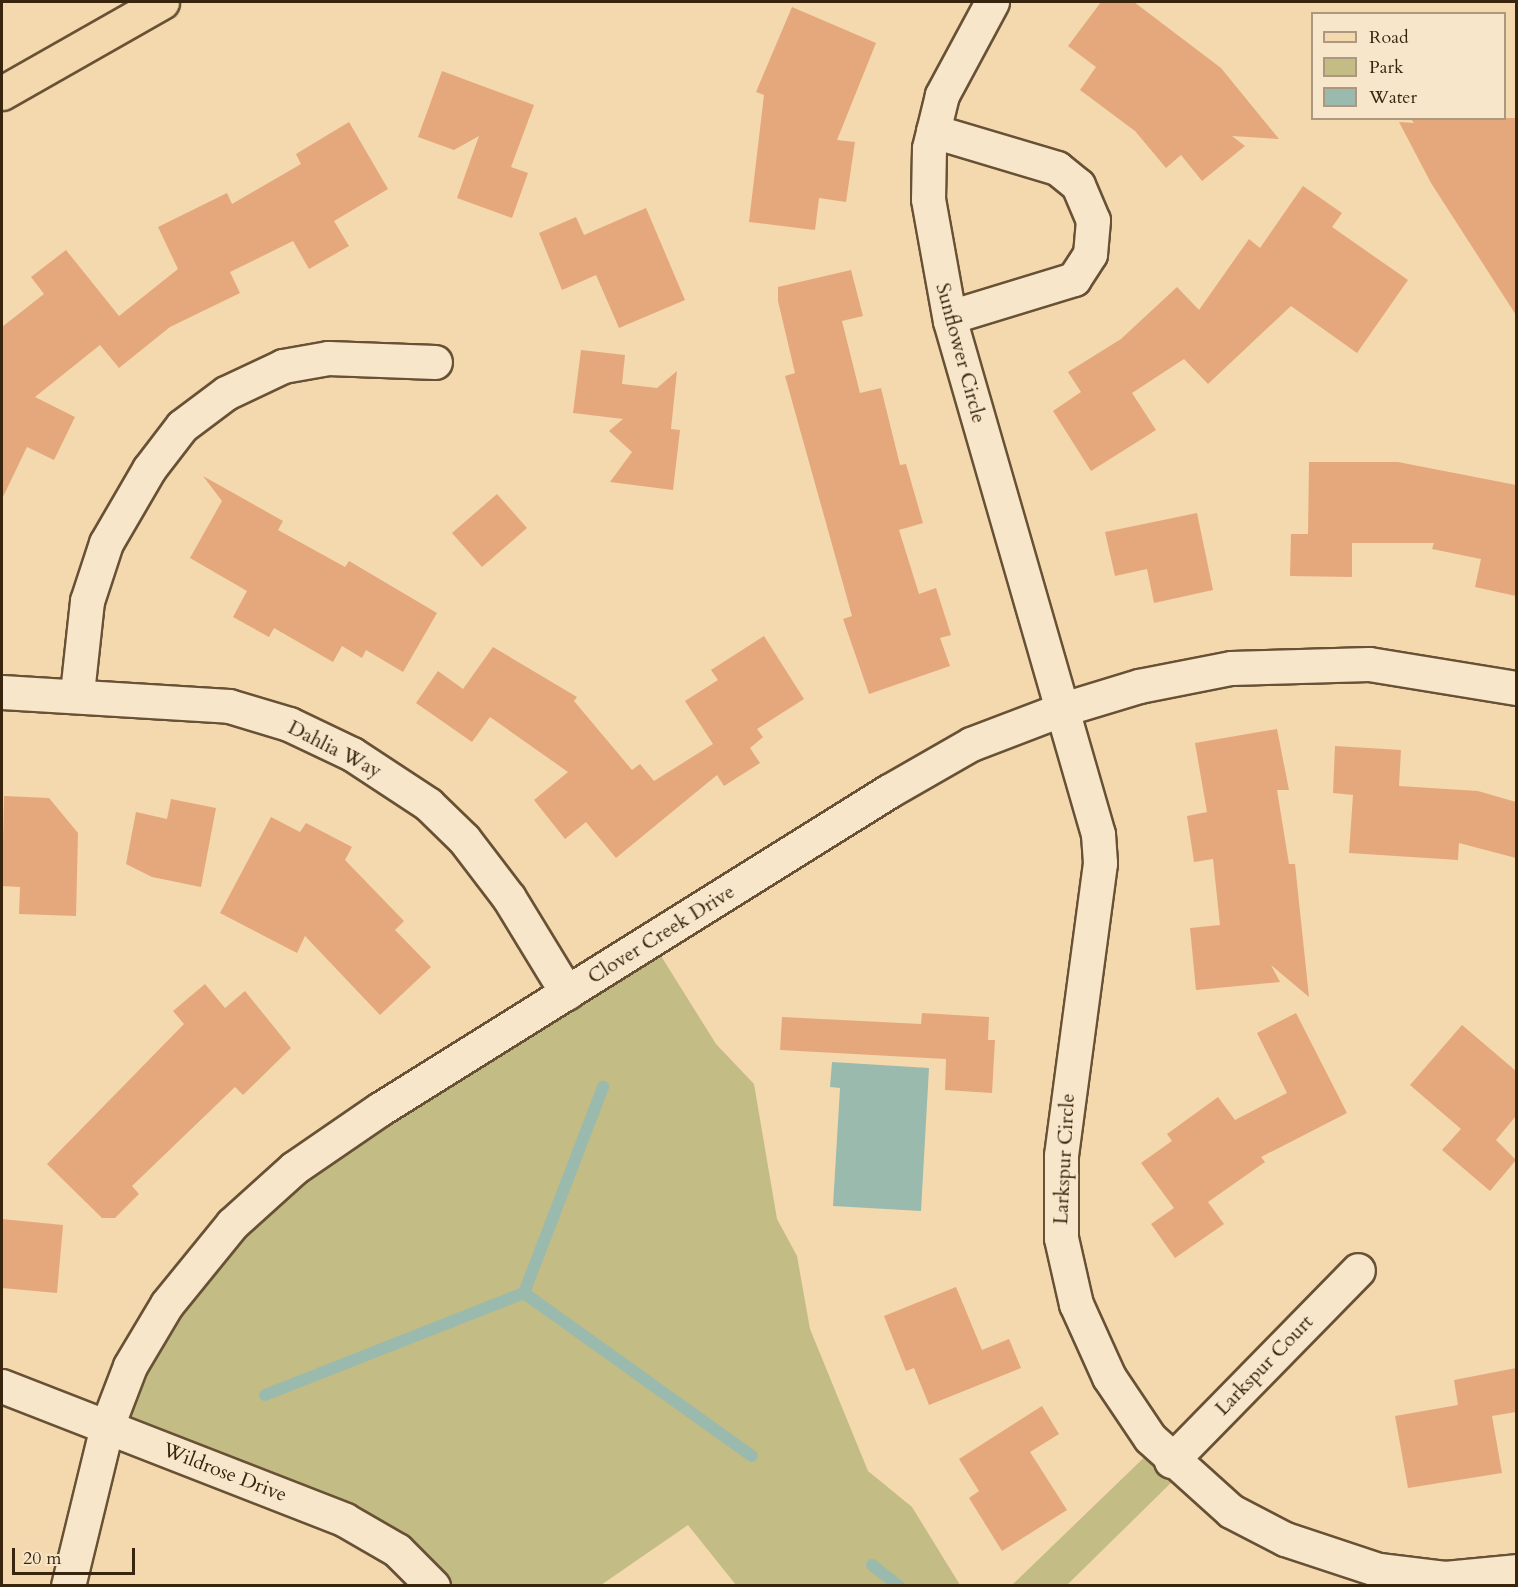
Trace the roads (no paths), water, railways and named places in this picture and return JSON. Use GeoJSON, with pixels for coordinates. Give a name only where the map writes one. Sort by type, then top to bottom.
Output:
{"type":"FeatureCollection","features":[{"type":"Feature","properties":{"kind":"main road"},"geometry":{"type":"LineString","coordinates":[[2,93],[162,2]]}},
{"type":"Feature","properties":{"kind":"street","name":"Sunflower Circle"},"geometry":{"type":"LineString","coordinates":[[992,2],[953,68],[933,131],[929,215],[950,317],[1060,710]]}},
{"type":"Feature","properties":{"kind":"street"},"geometry":{"type":"LineString","coordinates":[[933,131],[1030,156],[1063,171],[1087,199],[1094,226],[1090,254],[1074,279],[950,317]]}},
{"type":"Feature","properties":{"kind":"street"},"geometry":{"type":"LineString","coordinates":[[77,693],[87,601],[106,543],[149,470],[182,426],[226,393],[283,366],[328,358],[435,362]]}},
{"type":"Feature","properties":{"kind":"street","name":"Clover Creek Drive"},"geometry":{"type":"LineString","coordinates":[[68,1586],[107,1426],[130,1366],[167,1304],[212,1247],[268,1190],[380,1109],[916,774],[971,744],[1060,710],[1139,686],[1264,665],[1400,667],[1516,688]]}},
{"type":"Feature","properties":{"kind":"street","name":"Dahlia Way"},"geometry":{"type":"LineString","coordinates":[[2,692],[77,693],[252,711],[318,737],[384,773],[442,816],[480,858],[567,993]]}},
{"type":"Feature","properties":{"kind":"street","name":"Larkspur Circle"},"geometry":{"type":"LineString","coordinates":[[1060,710],[1093,816],[1100,863],[1064,1110],[1062,1245],[1078,1311],[1109,1377],[1171,1461],[1248,1522],[1364,1565],[1445,1578],[1516,1571]]}},
{"type":"Feature","properties":{"kind":"street","name":"Larkspur Court"},"geometry":{"type":"LineString","coordinates":[[1171,1461],[1358,1270]]}},
{"type":"Feature","properties":{"kind":"street","name":"Wildrose Drive"},"geometry":{"type":"LineString","coordinates":[[2,1386],[345,1520],[397,1550],[433,1586]]}},
{"type":"Feature","properties":{"kind":"water"},"geometry":{"type":"Polygon","coordinates":[[[832,1062],[929,1068],[921,1211],[833,1206],[840,1088],[830,1087],[832,1062]]]}},
{"type":"Feature","properties":{"kind":"waterway"},"geometry":{"type":"LineString","coordinates":[[265,1395],[524,1293],[603,1087]]}},
{"type":"Feature","properties":{"kind":"waterway"},"geometry":{"type":"LineString","coordinates":[[524,1293],[752,1456]]}},
{"type":"Feature","properties":{"kind":"waterway"},"geometry":{"type":"LineString","coordinates":[[872,1565],[899,1586]]}}]}
